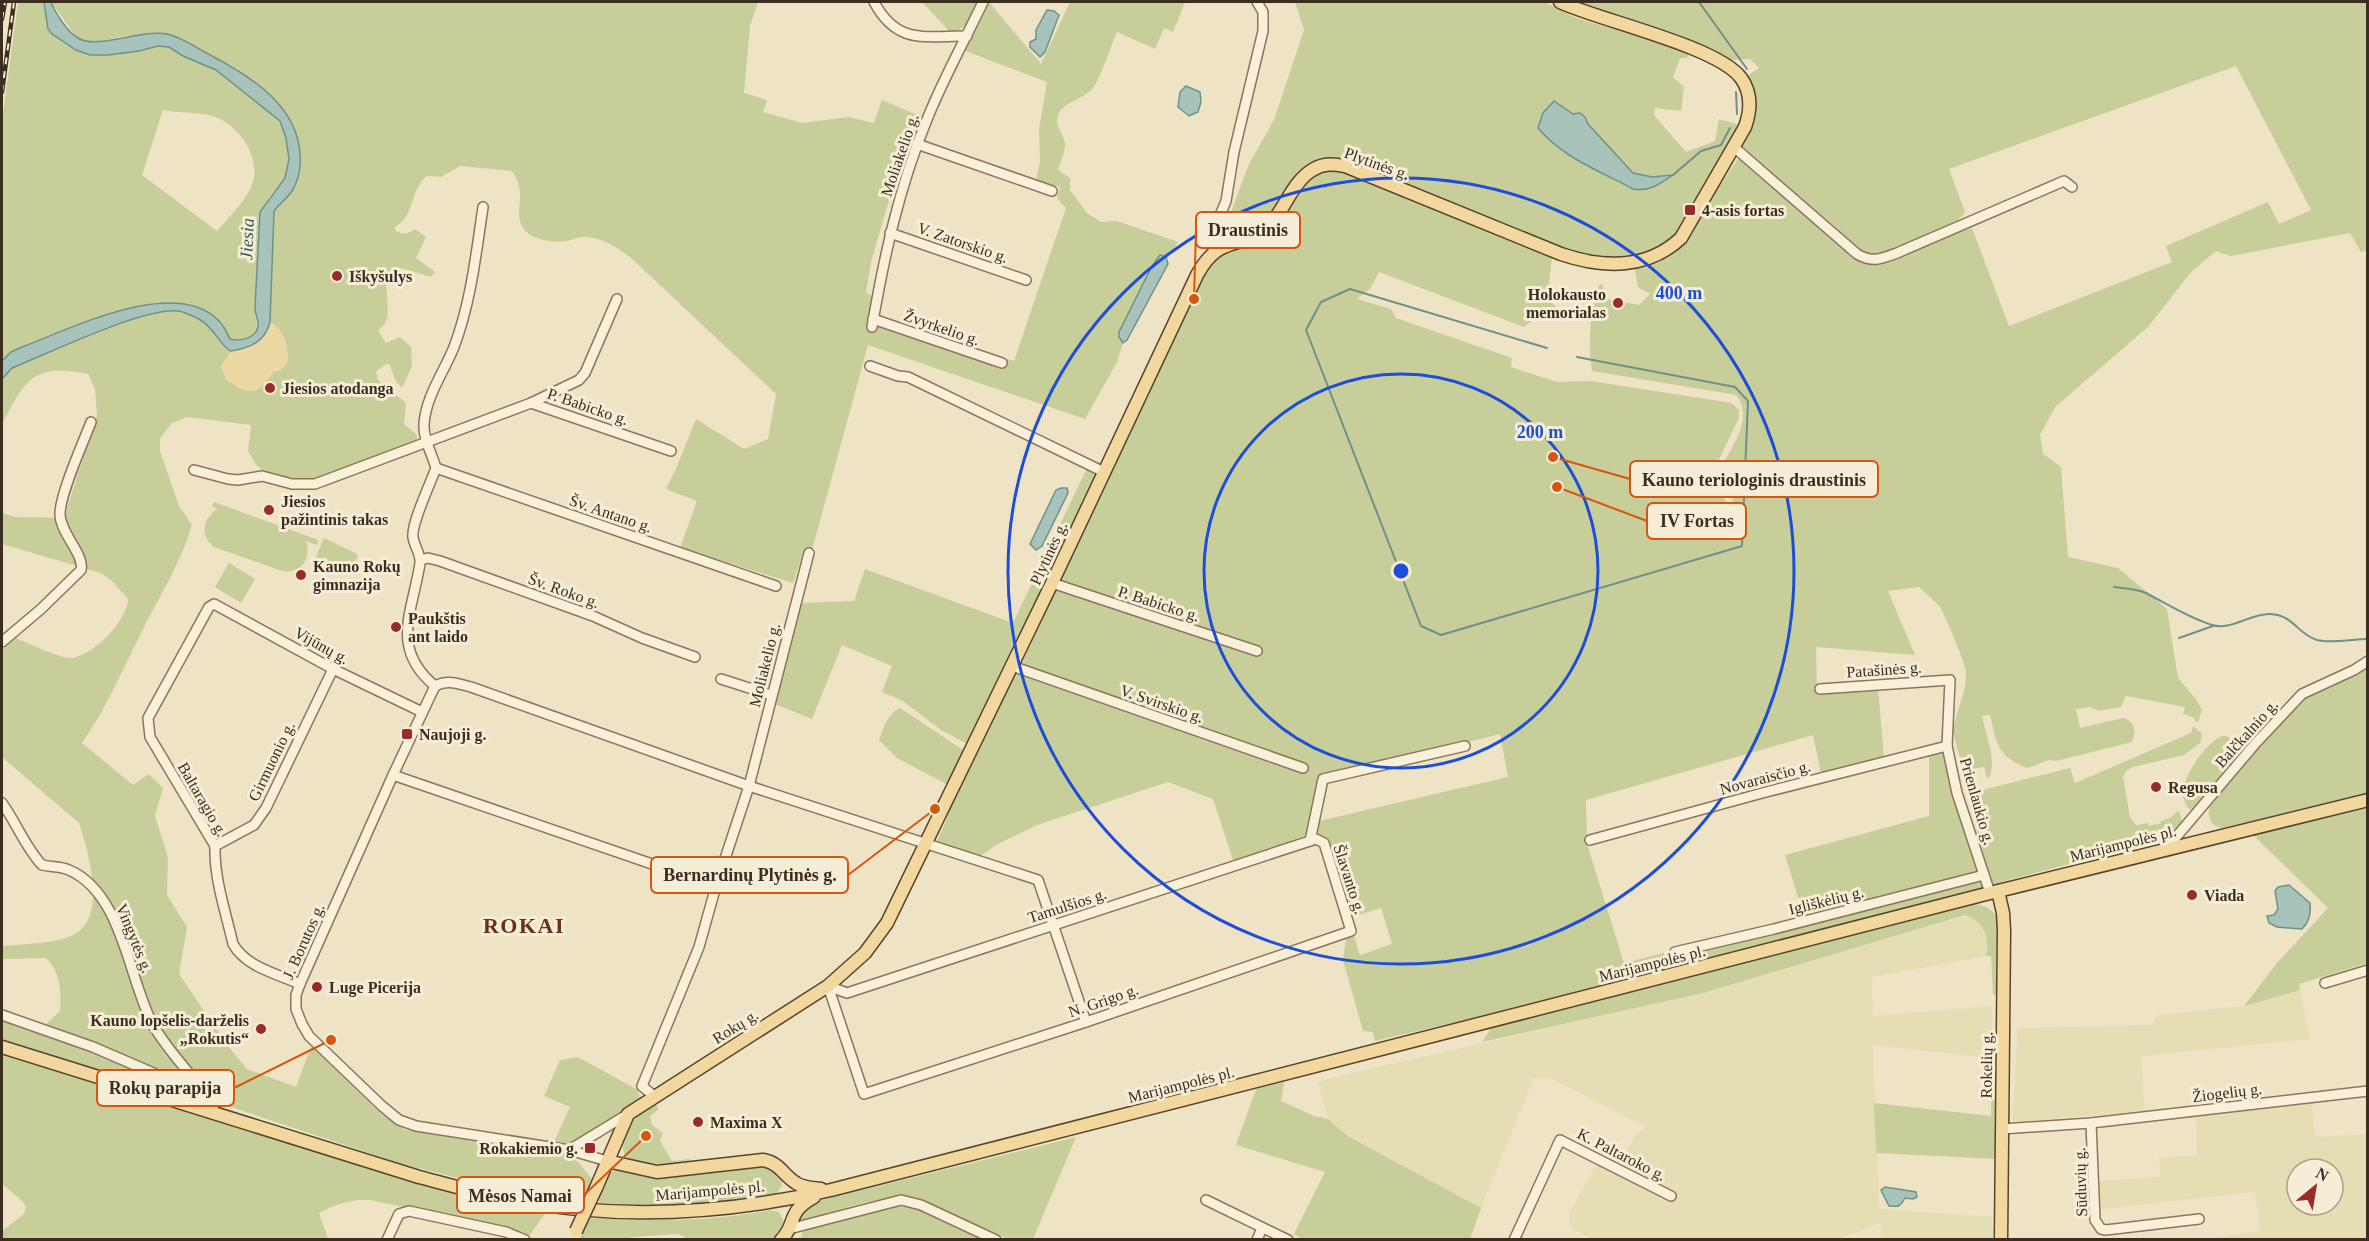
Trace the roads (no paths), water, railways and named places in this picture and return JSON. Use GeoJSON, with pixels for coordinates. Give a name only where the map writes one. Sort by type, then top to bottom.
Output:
{"type":"FeatureCollection","features":[{"type":"Feature","properties":{"kind":"main road","name":"Plytinės g."},"geometry":{"type":"LineString","coordinates":[[926,844],[1197,275],[1215,250],[1263,231],[1274,220],[1310,171],[1330,164],[1345,166],[1579,260],[1612,265],[1632,262],[1655,256],[1681,238],[1735,148],[1745,127],[1750,107],[1745,85],[1731,68],[1695,51],[1560,2]]}},
{"type":"Feature","properties":{"kind":"main road","name":"Marijampolės pl."},"geometry":{"type":"LineString","coordinates":[[2,1047],[419,1177],[513,1200],[637,1213],[706,1210],[767,1203],[826,1191],[1994,892],[2367,800]]}},
{"type":"Feature","properties":{"kind":"main road","name":"Rokų g."},"geometry":{"type":"LineString","coordinates":[[628,1114],[828,986],[865,953],[881,932],[926,844]]}},
{"type":"Feature","properties":{"kind":"main road","name":"Rokelių g."},"geometry":{"type":"LineString","coordinates":[[1994,892],[2003,913],[2004,930],[2001,1239]]}},
{"type":"Feature","properties":{"kind":"main road"},"geometry":{"type":"LineString","coordinates":[[574,1235],[628,1114]]}},
{"type":"Feature","properties":{"kind":"main road"},"geometry":{"type":"LineString","coordinates":[[607,1161],[657,1172],[763,1160],[777,1164],[801,1186],[826,1191]]}},
{"type":"Feature","properties":{"kind":"main road"},"geometry":{"type":"LineString","coordinates":[[785,1172],[784,1190],[767,1203],[783,1210],[787,1233]]}},
{"type":"Feature","properties":{"kind":"main road"},"geometry":{"type":"LineString","coordinates":[[787,1233],[798,1206],[826,1191]]}},
{"type":"Feature","properties":{"kind":"street"},"geometry":{"type":"LineString","coordinates":[[874,2],[886,21],[904,33],[913,36],[967,36]]}},
{"type":"Feature","properties":{"kind":"street","name":"Moliakelio g."},"geometry":{"type":"LineString","coordinates":[[873,323],[890,233],[917,144],[941,88],[983,2]]}},
{"type":"Feature","properties":{"kind":"street"},"geometry":{"type":"LineString","coordinates":[[1215,250],[1210,239],[1226,201],[1238,131],[1263,31],[1263,12],[1257,2]]}},
{"type":"Feature","properties":{"kind":"street"},"geometry":{"type":"LineString","coordinates":[[917,144],[1052,191]]}},
{"type":"Feature","properties":{"kind":"street"},"geometry":{"type":"LineString","coordinates":[[1735,148],[1857,254],[1867,260],[1878,260],[1897,253],[2064,181],[2072,187]]}},
{"type":"Feature","properties":{"kind":"street"},"geometry":{"type":"LineString","coordinates":[[483,207],[473,279],[454,346],[425,414],[424,434],[436,468],[412,536],[421,560],[410,605],[408,638],[411,655],[421,673],[435,686],[453,682],[471,687],[749,786],[1038,880],[1086,1022]]}},
{"type":"Feature","properties":{"kind":"street","name":"V. Zatorskio g."},"geometry":{"type":"LineString","coordinates":[[890,233],[1026,280]]}},
{"type":"Feature","properties":{"kind":"street"},"geometry":{"type":"LineString","coordinates":[[531,403],[579,380],[585,373],[617,299]]}},
{"type":"Feature","properties":{"kind":"street","name":"Žvyrkelio g."},"geometry":{"type":"LineString","coordinates":[[873,323],[1002,363]]}},
{"type":"Feature","properties":{"kind":"street"},"geometry":{"type":"LineString","coordinates":[[870,366],[898,376],[908,377],[1104,472]]}},
{"type":"Feature","properties":{"kind":"street","name":"P. Babicko g."},"geometry":{"type":"LineString","coordinates":[[194,470],[228,479],[238,480],[262,476],[302,485],[315,483],[531,403],[671,451]]}},
{"type":"Feature","properties":{"kind":"street"},"geometry":{"type":"LineString","coordinates":[[2,642],[41,609],[81,570],[82,563],[69,541],[60,516],[71,476],[91,422]]}},
{"type":"Feature","properties":{"kind":"street","name":"Šv. Antano g."},"geometry":{"type":"LineString","coordinates":[[436,468],[776,586]]}},
{"type":"Feature","properties":{"kind":"street","name":"Moliakelio g."},"geometry":{"type":"LineString","coordinates":[[749,786],[809,553]]}},
{"type":"Feature","properties":{"kind":"street","name":"Šv. Roko g."},"geometry":{"type":"LineString","coordinates":[[421,560],[428,558],[440,561],[592,616],[642,638],[695,657]]}},
{"type":"Feature","properties":{"kind":"street","name":"P. Babicko g."},"geometry":{"type":"LineString","coordinates":[[1052,583],[1257,651]]}},
{"type":"Feature","properties":{"kind":"street","name":"Vijūnų g."},"geometry":{"type":"LineString","coordinates":[[209,607],[218,604],[333,669],[422,712]]}},
{"type":"Feature","properties":{"kind":"street","name":"Baltaragio g."},"geometry":{"type":"LineString","coordinates":[[209,607],[148,718],[150,737],[215,846],[214,860],[233,944],[237,951],[246,960],[300,984]]}},
{"type":"Feature","properties":{"kind":"street","name":"Balčkalnio g."},"geometry":{"type":"LineString","coordinates":[[2166,849],[2255,744],[2302,694],[2312,687],[2354,670],[2367,661]]}},
{"type":"Feature","properties":{"kind":"street","name":"V. Svirskio g."},"geometry":{"type":"LineString","coordinates":[[1012,666],[1303,768]]}},
{"type":"Feature","properties":{"kind":"street","name":"Girmuonio g."},"geometry":{"type":"LineString","coordinates":[[215,846],[254,825],[266,808],[333,669]]}},
{"type":"Feature","properties":{"kind":"street"},"geometry":{"type":"LineString","coordinates":[[721,679],[771,695]]}},
{"type":"Feature","properties":{"kind":"street","name":"Patašinės g."},"geometry":{"type":"LineString","coordinates":[[1820,689],[1950,680]]}},
{"type":"Feature","properties":{"kind":"street","name":"Prienlaukio g."},"geometry":{"type":"LineString","coordinates":[[1950,680],[1947,746],[1958,793],[1984,875],[1994,892]]}},
{"type":"Feature","properties":{"kind":"street","name":"J. Borutos g."},"geometry":{"type":"LineString","coordinates":[[435,686],[300,984],[296,995],[296,1009],[309,1036],[399,1120],[431,1129],[569,1150],[607,1161]]}},
{"type":"Feature","properties":{"kind":"street"},"geometry":{"type":"LineString","coordinates":[[1313,840],[1323,779],[1465,746]]}},
{"type":"Feature","properties":{"kind":"street","name":"Novaraisčio g."},"geometry":{"type":"LineString","coordinates":[[1590,840],[1947,746]]}},
{"type":"Feature","properties":{"kind":"street"},"geometry":{"type":"LineString","coordinates":[[393,775],[716,886]]}},
{"type":"Feature","properties":{"kind":"street"},"geometry":{"type":"LineString","coordinates":[[654,1096],[642,1086],[699,947],[716,886],[749,786]]}},
{"type":"Feature","properties":{"kind":"street","name":"Vingytės g."},"geometry":{"type":"LineString","coordinates":[[2,803],[15,820],[35,858],[42,865],[66,868],[88,881],[97,891],[109,910],[152,1023],[213,1104],[213,1113]]}},
{"type":"Feature","properties":{"kind":"street","name":"Tamulšios g."},"geometry":{"type":"LineString","coordinates":[[828,986],[847,993],[1313,840]]}},
{"type":"Feature","properties":{"kind":"street","name":"Šlavanto g."},"geometry":{"type":"LineString","coordinates":[[1313,840],[1324,843],[1351,931]]}},
{"type":"Feature","properties":{"kind":"street","name":"Igliškėlių g."},"geometry":{"type":"LineString","coordinates":[[1675,952],[1984,875]]}},
{"type":"Feature","properties":{"kind":"street","name":"N. Grigo g."},"geometry":{"type":"LineString","coordinates":[[828,986],[864,1094],[1086,1022],[1351,931]]}},
{"type":"Feature","properties":{"kind":"street"},"geometry":{"type":"LineString","coordinates":[[2325,983],[2367,970]]}},
{"type":"Feature","properties":{"kind":"street"},"geometry":{"type":"LineString","coordinates":[[2,1015],[93,1047],[195,1091],[204,1091]]}},
{"type":"Feature","properties":{"kind":"street","name":"Žiogelių g."},"geometry":{"type":"LineString","coordinates":[[2091,1123],[2367,1091]]}},
{"type":"Feature","properties":{"kind":"street"},"geometry":{"type":"LineString","coordinates":[[569,1150],[628,1114]]}},
{"type":"Feature","properties":{"kind":"street","name":"Sūduvių g."},"geometry":{"type":"LineString","coordinates":[[2002,1129],[2091,1123],[2095,1220],[2101,1229],[2199,1219]]}},
{"type":"Feature","properties":{"kind":"street","name":"K. Paltaroko g."},"geometry":{"type":"LineString","coordinates":[[1514,1239],[1560,1140],[1671,1196]]}},
{"type":"Feature","properties":{"kind":"street"},"geometry":{"type":"LineString","coordinates":[[787,1233],[901,1200],[921,1205],[996,1239]]}},
{"type":"Feature","properties":{"kind":"street"},"geometry":{"type":"LineString","coordinates":[[1206,1200],[1288,1239]]}},
{"type":"Feature","properties":{"kind":"street"},"geometry":{"type":"LineString","coordinates":[[387,1239],[399,1214],[409,1211],[506,1232],[525,1239]]}},
{"type":"Feature","properties":{"kind":"street"},"geometry":{"type":"LineString","coordinates":[[1257,1239],[1262,1228]]}},
{"type":"Feature","properties":{"kind":"water"},"geometry":{"type":"Polygon","coordinates":[[[44,2],[51,2],[58,16],[70,31],[86,41],[108,41],[157,33],[184,40],[257,84],[282,108],[298,138],[299,170],[292,191],[274,211],[270,322],[264,335],[256,343],[231,351],[199,319],[178,311],[163,312],[124,322],[80,339],[12,368],[2,379],[2,361],[11,352],[94,319],[149,304],[176,303],[199,308],[220,322],[230,339],[249,338],[258,327],[255,307],[260,212],[285,178],[289,159],[286,138],[280,121],[216,70],[183,56],[169,47],[158,46],[108,55],[90,55],[76,50],[48,29],[44,2]]]}},
{"type":"Feature","properties":{"kind":"water"},"geometry":{"type":"Polygon","coordinates":[[[1047,10],[1059,15],[1045,52],[1040,57],[1030,47],[1030,42],[1036,39],[1036,30],[1047,10]]]}},
{"type":"Feature","properties":{"kind":"water"},"geometry":{"type":"Polygon","coordinates":[[[1186,86],[1200,92],[1201,102],[1198,112],[1189,116],[1178,107],[1180,92],[1186,86]]]}},
{"type":"Feature","properties":{"kind":"water"},"geometry":{"type":"Polygon","coordinates":[[[1554,101],[1573,114],[1580,113],[1585,117],[1588,124],[1633,173],[1652,177],[1673,175],[1649,188],[1633,189],[1570,156],[1538,128],[1543,113],[1554,101]]]}},
{"type":"Feature","properties":{"kind":"water"},"geometry":{"type":"Polygon","coordinates":[[[1160,255],[1166,257],[1168,264],[1127,340],[1123,343],[1119,332],[1151,268],[1160,255]]]}},
{"type":"Feature","properties":{"kind":"water"},"geometry":{"type":"Polygon","coordinates":[[[1067,488],[1068,493],[1042,546],[1036,550],[1030,544],[1056,490],[1067,488]]]}},
{"type":"Feature","properties":{"kind":"water"},"geometry":{"type":"Polygon","coordinates":[[[2289,885],[2310,903],[2309,917],[2302,929],[2277,927],[2269,923],[2267,916],[2274,915],[2278,909],[2275,891],[2278,887],[2289,885]]]}},
{"type":"Feature","properties":{"kind":"water"},"geometry":{"type":"Polygon","coordinates":[[[1885,1187],[1916,1192],[1917,1197],[1905,1198],[1899,1206],[1889,1206],[1881,1190],[1885,1187]]]}},
{"type":"Feature","properties":{"kind":"waterway"},"geometry":{"type":"LineString","coordinates":[[1699,2],[1747,69]]}},
{"type":"Feature","properties":{"kind":"waterway"},"geometry":{"type":"LineString","coordinates":[[1736,92],[1737,114]]}},
{"type":"Feature","properties":{"kind":"waterway"},"geometry":{"type":"LineString","coordinates":[[1673,175],[1701,151],[1721,145],[1730,128]]}},
{"type":"Feature","properties":{"kind":"waterway"},"geometry":{"type":"LineString","coordinates":[[1547,348],[1350,289],[1321,302],[1306,330],[1421,626],[1441,635],[1742,546],[1748,401],[1735,387],[1577,357]]}},
{"type":"Feature","properties":{"kind":"waterway"},"geometry":{"type":"LineString","coordinates":[[2114,587],[2146,593],[2187,615],[2212,625],[2226,626],[2263,614],[2270,614],[2285,618],[2305,634],[2317,640],[2368,639]]}},
{"type":"Feature","properties":{"kind":"waterway"},"geometry":{"type":"LineString","coordinates":[[2179,638],[2213,626]]}},
{"type":"Feature","properties":{"kind":"railway"},"geometry":{"type":"LineString","coordinates":[[2,19],[5,2]]}},
{"type":"Feature","properties":{"kind":"railway"},"geometry":{"type":"LineString","coordinates":[[2,92],[14,2]]}},
{"type":"Feature","properties":{"kind":"place","name":"4-asis fortas"},"geometry":{"type":"Point","coordinates":[1690,210]}},
{"type":"Feature","properties":{"kind":"place","name":"Iškyšulys"},"geometry":{"type":"Point","coordinates":[337,276]}},
{"type":"Feature","properties":{"kind":"place","name":"Draustinis"},"geometry":{"type":"Point","coordinates":[1194,299]}},
{"type":"Feature","properties":{"kind":"place","name":"Holokausto memorialas"},"geometry":{"type":"Point","coordinates":[1618,303]}},
{"type":"Feature","properties":{"kind":"place","name":"Jiesios atodanga"},"geometry":{"type":"Point","coordinates":[270,388]}},
{"type":"Feature","properties":{"kind":"place","name":"Kauno teriologinis draustinis"},"geometry":{"type":"Point","coordinates":[1553,457]}},
{"type":"Feature","properties":{"kind":"place","name":"IV Fortas"},"geometry":{"type":"Point","coordinates":[1557,487]}},
{"type":"Feature","properties":{"kind":"place","name":"Jiesios pažintinis takas"},"geometry":{"type":"Point","coordinates":[269,510]}},
{"type":"Feature","properties":{"kind":"place","name":"Kauno Rokų gimnazija"},"geometry":{"type":"Point","coordinates":[301,575]}},
{"type":"Feature","properties":{"kind":"place","name":"Paukštis ant laido"},"geometry":{"type":"Point","coordinates":[396,627]}},
{"type":"Feature","properties":{"kind":"place","name":"Naujoji g."},"geometry":{"type":"Point","coordinates":[407,734]}},
{"type":"Feature","properties":{"kind":"place","name":"Regusa"},"geometry":{"type":"Point","coordinates":[2156,787]}},
{"type":"Feature","properties":{"kind":"place","name":"Bernardinų Plytinės g."},"geometry":{"type":"Point","coordinates":[935,809]}},
{"type":"Feature","properties":{"kind":"place","name":"Viada"},"geometry":{"type":"Point","coordinates":[2192,895]}},
{"type":"Feature","properties":{"kind":"place","name":"Luge Picerija"},"geometry":{"type":"Point","coordinates":[317,987]}},
{"type":"Feature","properties":{"kind":"place","name":"Kauno lopšelis-darželis „Rokutis“"},"geometry":{"type":"Point","coordinates":[261,1029]}},
{"type":"Feature","properties":{"kind":"place","name":"Rokų parapija"},"geometry":{"type":"Point","coordinates":[331,1040]}},
{"type":"Feature","properties":{"kind":"place","name":"Maxima X"},"geometry":{"type":"Point","coordinates":[698,1122]}},
{"type":"Feature","properties":{"kind":"place","name":"Mėsos Namai"},"geometry":{"type":"Point","coordinates":[646,1136]}},
{"type":"Feature","properties":{"kind":"place","name":"Rokakiemio g."},"geometry":{"type":"Point","coordinates":[590,1148]}},
{"type":"Feature","properties":{"kind":"district","name":"ROKAI"},"geometry":{"type":"Point","coordinates":[524,925]}},
{"type":"Feature","properties":{"kind":"water label","name":"Jiesia"},"geometry":{"type":"Point","coordinates":[247,239]}}]}
